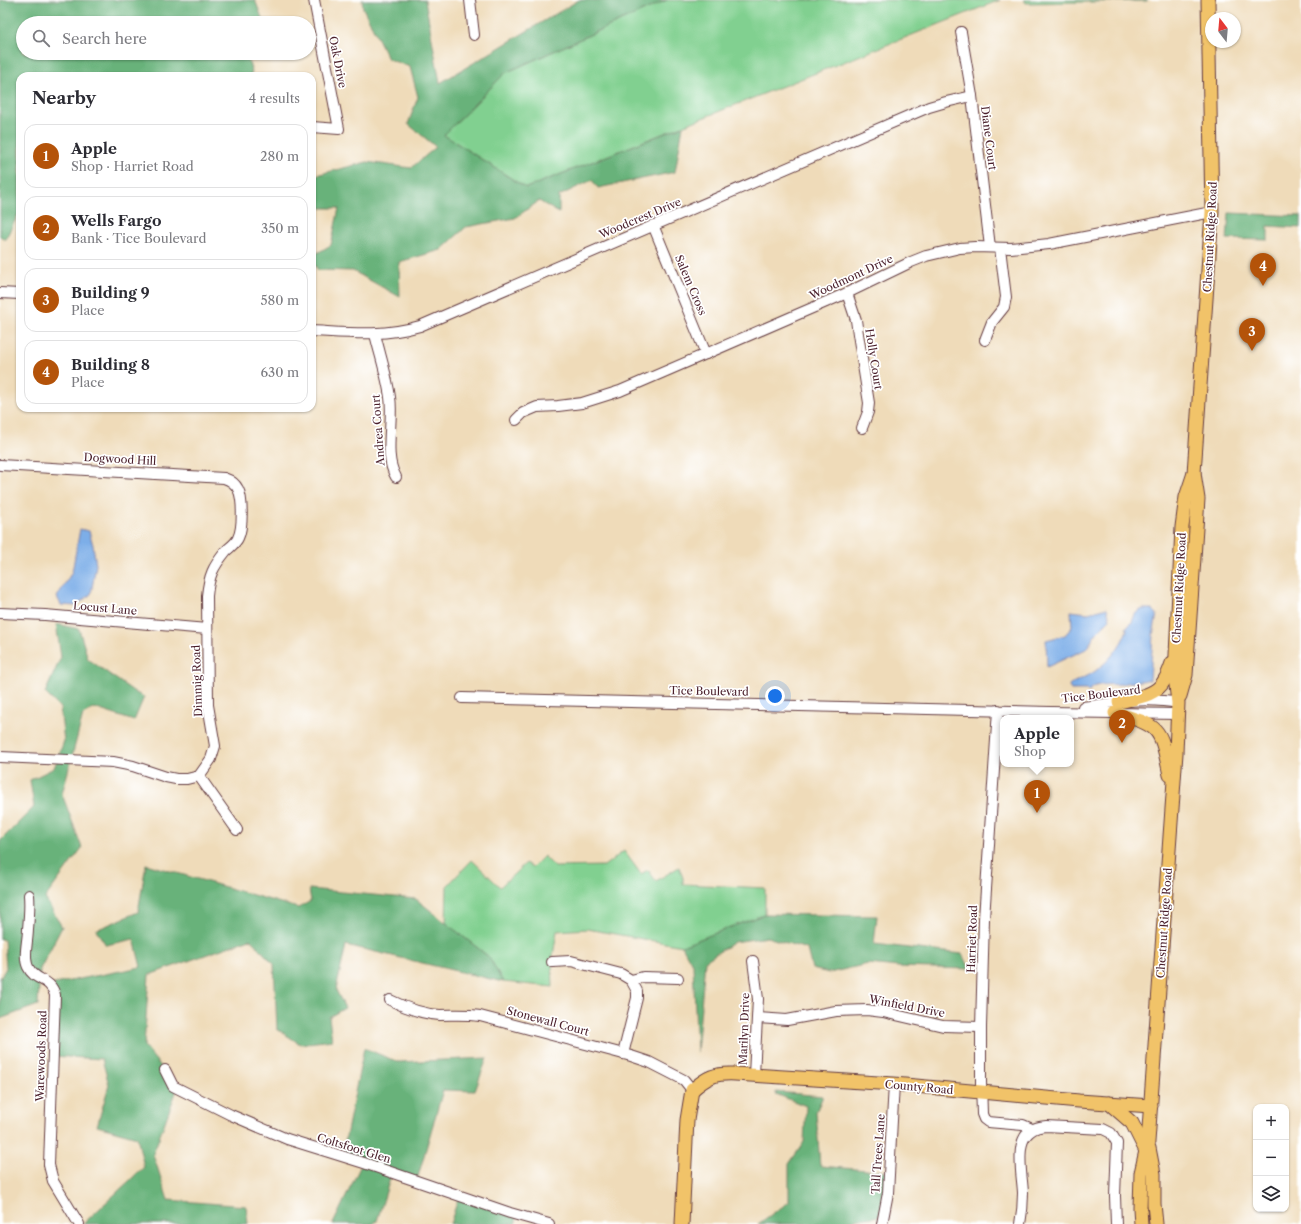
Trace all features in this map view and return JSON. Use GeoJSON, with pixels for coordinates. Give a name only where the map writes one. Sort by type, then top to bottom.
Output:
{"type":"FeatureCollection","features":[{"type":"Feature","properties":{"kind":"main road","name":"Chestnut Ridge Road"},"geometry":{"type":"LineString","coordinates":[[1178,708],[1186,675],[1195,546],[1198,499],[1194,474],[1212,212],[1208,0]]}},
{"type":"Feature","properties":{"kind":"main road","name":"Chestnut Ridge Road"},"geometry":{"type":"LineString","coordinates":[[1141,1224],[1141,1173],[1147,1146],[1151,1106],[1178,708],[1175,656],[1184,512],[1186,497],[1194,474]]}},
{"type":"Feature","properties":{"kind":"main road"},"geometry":{"type":"LineString","coordinates":[[1117,707],[1157,689],[1164,681],[1175,656]]}},
{"type":"Feature","properties":{"kind":"main road"},"geometry":{"type":"LineString","coordinates":[[1117,707],[1146,722],[1157,731],[1163,742],[1173,787]]}},
{"type":"Feature","properties":{"kind":"main road","name":"County Road"},"geometry":{"type":"LineString","coordinates":[[692,1090],[704,1080],[718,1074],[754,1075],[894,1084],[1151,1106]]}},
{"type":"Feature","properties":{"kind":"main road"},"geometry":{"type":"LineString","coordinates":[[682,1224],[687,1120],[692,1090]]}},
{"type":"Feature","properties":{"kind":"main road"},"geometry":{"type":"LineString","coordinates":[[1109,1103],[1132,1123],[1147,1146]]}},
{"type":"Feature","properties":{"kind":"main road","name":"Chestnut Ridge Road"},"geometry":{"type":"LineString","coordinates":[[1147,1146],[1154,1174],[1156,1224]]}},
{"type":"Feature","properties":{"kind":"street","name":"Oak Drive"},"geometry":{"type":"LineString","coordinates":[[314,0],[339,130],[316,127]]}},
{"type":"Feature","properties":{"kind":"street"},"geometry":{"type":"LineString","coordinates":[[470,0],[474,35]]}},
{"type":"Feature","properties":{"kind":"street","name":"Diane Court"},"geometry":{"type":"LineString","coordinates":[[961,32],[995,247],[1006,297],[1004,307],[992,322],[985,340]]}},
{"type":"Feature","properties":{"kind":"street","name":"Woodcrest Drive"},"geometry":{"type":"LineString","coordinates":[[316,331],[375,334],[392,333],[420,326],[929,107],[972,96]]}},
{"type":"Feature","properties":{"kind":"street","name":"Woodmont Drive"},"geometry":{"type":"LineString","coordinates":[[516,420],[523,413],[537,407],[582,403],[607,396],[847,293],[926,256],[960,248],[1032,247],[1212,212]]}},
{"type":"Feature","properties":{"kind":"street","name":"Salem Cross"},"geometry":{"type":"LineString","coordinates":[[653,225],[706,354]]}},
{"type":"Feature","properties":{"kind":"street"},"geometry":{"type":"LineString","coordinates":[[0,293],[16,294]]}},
{"type":"Feature","properties":{"kind":"street","name":"Holly Court"},"geometry":{"type":"LineString","coordinates":[[847,293],[856,320],[868,403],[868,412],[862,428]]}},
{"type":"Feature","properties":{"kind":"street","name":"Andrea Court"},"geometry":{"type":"LineString","coordinates":[[375,334],[390,396],[390,458],[391,466],[396,477]]}},
{"type":"Feature","properties":{"kind":"street","name":"Dogwood Hill"},"geometry":{"type":"LineString","coordinates":[[0,465],[224,478],[232,481],[236,485]]}},
{"type":"Feature","properties":{"kind":"street","name":"Dimmig Road"},"geometry":{"type":"LineString","coordinates":[[199,776],[211,759],[215,746],[208,705],[207,596],[209,578],[216,564],[227,550],[236,542],[241,531],[242,513],[240,495],[236,485]]}},
{"type":"Feature","properties":{"kind":"street","name":"Locust Lane"},"geometry":{"type":"LineString","coordinates":[[0,613],[46,615],[207,629]]}},
{"type":"Feature","properties":{"kind":"street","name":"Tice Boulevard"},"geometry":{"type":"LineString","coordinates":[[462,698],[1050,712],[1117,707],[1157,700],[1178,708]]}},
{"type":"Feature","properties":{"kind":"street","name":"Harriet Road"},"geometry":{"type":"LineString","coordinates":[[998,710],[984,919],[981,1027],[982,1114],[986,1121],[1023,1125],[1032,1129]]}},
{"type":"Feature","properties":{"kind":"street"},"geometry":{"type":"LineString","coordinates":[[0,757],[113,762],[133,766],[176,779],[187,779],[199,776],[237,830]]}},
{"type":"Feature","properties":{"kind":"street","name":"Warewoods Road"},"geometry":{"type":"LineString","coordinates":[[29,895],[26,954],[28,966],[35,976],[51,984],[55,995],[49,1165],[53,1181],[79,1224]]}},
{"type":"Feature","properties":{"kind":"street"},"geometry":{"type":"LineString","coordinates":[[552,962],[571,961],[621,974],[631,980],[637,991],[637,998],[623,1054]]}},
{"type":"Feature","properties":{"kind":"street","name":"Marilyn Drive"},"geometry":{"type":"LineString","coordinates":[[753,961],[758,991],[758,1018],[754,1075]]}},
{"type":"Feature","properties":{"kind":"street"},"geometry":{"type":"LineString","coordinates":[[631,980],[643,976],[678,978]]}},
{"type":"Feature","properties":{"kind":"street","name":"Stonewall Court"},"geometry":{"type":"LineString","coordinates":[[390,1000],[410,1009],[424,1013],[438,1015],[462,1014],[480,1016],[623,1054],[649,1062],[672,1073],[684,1080],[692,1090]]}},
{"type":"Feature","properties":{"kind":"street","name":"Winfield Drive"},"geometry":{"type":"LineString","coordinates":[[758,1018],[787,1020],[836,1011],[867,1010],[943,1026],[981,1027]]}},
{"type":"Feature","properties":{"kind":"street","name":"Coltsfoot Glen"},"geometry":{"type":"LineString","coordinates":[[165,1070],[173,1086],[231,1115],[287,1140],[364,1163],[510,1213],[549,1224]]}},
{"type":"Feature","properties":{"kind":"street","name":"Tall Trees Lane"},"geometry":{"type":"LineString","coordinates":[[882,1224],[888,1193],[894,1084]]}},
{"type":"Feature","properties":{"kind":"street"},"geometry":{"type":"LineString","coordinates":[[1020,1224],[1023,1195],[1020,1150],[1024,1138],[1032,1129],[1046,1126],[1100,1129],[1109,1132],[1113,1136],[1118,1147],[1115,1191],[1116,1224]]}},
{"type":"Feature","properties":{"kind":"green space"},"geometry":{"type":"Polygon","coordinates":[[[0,0],[255,0],[261,16],[16,16],[16,60],[248,60],[252,72],[16,72],[16,219],[5,240],[0,236],[0,0]]]}},
{"type":"Feature","properties":{"kind":"green space"},"geometry":{"type":"Polygon","coordinates":[[[362,0],[425,0],[440,83],[579,0],[667,0],[505,73],[444,135],[526,188],[683,126],[675,172],[598,188],[592,180],[559,196],[559,213],[539,201],[515,218],[466,227],[441,250],[399,262],[400,297],[353,271],[318,270],[316,267],[316,254],[331,245],[339,208],[316,208],[316,175],[367,162],[411,168],[436,147],[408,124],[418,97],[410,67],[388,59],[363,8],[362,0]]]}},
{"type":"Feature","properties":{"kind":"green space"},"geometry":{"type":"Polygon","coordinates":[[[667,0],[1000,0],[526,188],[444,135],[505,73],[667,0]]]}},
{"type":"Feature","properties":{"kind":"green space"},"geometry":{"type":"Polygon","coordinates":[[[1024,0],[1148,0],[1026,3],[1024,0]]]}},
{"type":"Feature","properties":{"kind":"green space"},"geometry":{"type":"Polygon","coordinates":[[[1229,213],[1301,216],[1301,228],[1268,226],[1268,240],[1227,239],[1229,213]]]}},
{"type":"Feature","properties":{"kind":"green space"},"geometry":{"type":"Polygon","coordinates":[[[56,624],[79,629],[88,659],[144,697],[134,721],[94,708],[83,715],[62,794],[82,848],[45,898],[62,927],[40,969],[38,1005],[0,1019],[0,978],[6,968],[4,940],[0,939],[0,841],[34,807],[30,780],[54,768],[64,741],[60,708],[45,693],[61,657],[56,624]]]}},
{"type":"Feature","properties":{"kind":"green space"},"geometry":{"type":"Polygon","coordinates":[[[624,851],[641,874],[648,870],[656,881],[679,867],[683,878],[683,884],[765,888],[765,914],[682,946],[587,929],[557,931],[552,962],[553,987],[503,982],[489,957],[446,923],[447,886],[472,860],[500,887],[526,863],[532,868],[544,856],[555,867],[604,866],[624,851]]]}},
{"type":"Feature","properties":{"kind":"green space"},"geometry":{"type":"Polygon","coordinates":[[[146,864],[298,908],[311,901],[309,889],[416,899],[489,957],[503,982],[346,945],[336,990],[345,1008],[329,1017],[332,1040],[300,1044],[277,1029],[274,964],[250,939],[149,975],[144,1046],[178,1087],[153,1154],[168,1200],[246,1206],[248,1224],[83,1224],[144,1167],[137,1137],[97,1126],[109,1085],[102,1059],[52,1056],[54,984],[141,967],[134,939],[106,945],[96,930],[138,912],[146,864]]]}},
{"type":"Feature","properties":{"kind":"green space"},"geometry":{"type":"Polygon","coordinates":[[[765,914],[877,916],[874,944],[963,954],[970,969],[898,967],[868,964],[829,973],[812,969],[807,949],[767,937],[734,942],[705,961],[697,1052],[693,966],[682,946],[765,914]]]}},
{"type":"Feature","properties":{"kind":"green space"},"geometry":{"type":"Polygon","coordinates":[[[364,1048],[398,1062],[487,1058],[475,1091],[443,1090],[417,1180],[392,1172],[377,1221],[373,1224],[333,1224],[362,1163],[342,1156],[364,1048]]]}},
{"type":"Feature","properties":{"kind":"green space"},"geometry":{"type":"Polygon","coordinates":[[[776,1092],[823,1096],[816,1112],[820,1166],[890,1172],[886,1215],[830,1224],[758,1224],[789,1202],[789,1164],[804,1142],[806,1106],[776,1094],[776,1092]]]}},
{"type":"Feature","properties":{"kind":"green space"},"geometry":{"type":"Polygon","coordinates":[[[460,1193],[518,1215],[515,1224],[450,1224],[460,1193]]]}},
{"type":"Feature","properties":{"kind":"water"},"geometry":{"type":"Polygon","coordinates":[[[80,529],[89,531],[93,545],[96,565],[91,594],[75,606],[61,605],[57,597],[72,572],[80,529]]]}},
{"type":"Feature","properties":{"kind":"water"},"geometry":{"type":"Polygon","coordinates":[[[1107,608],[1110,619],[1098,631],[1086,649],[1047,667],[1046,640],[1065,635],[1072,627],[1071,611],[1088,613],[1107,608]]]}},
{"type":"Feature","properties":{"kind":"water"},"geometry":{"type":"Polygon","coordinates":[[[1143,609],[1152,609],[1157,614],[1153,635],[1150,680],[1099,685],[1095,686],[1088,692],[1087,690],[1071,690],[1069,687],[1070,684],[1091,674],[1109,659],[1118,648],[1127,630],[1126,627],[1132,622],[1135,614],[1143,609]]]}},
{"type":"Feature","properties":{"kind":"place","name":"Building 8"},"geometry":{"type":"Point","coordinates":[1263,286]}},
{"type":"Feature","properties":{"kind":"place","name":"Building 9"},"geometry":{"type":"Point","coordinates":[1252,351]}},
{"type":"Feature","properties":{"kind":"place","name":"Wells Fargo"},"geometry":{"type":"Point","coordinates":[1122,743]}},
{"type":"Feature","properties":{"kind":"place","name":"Apple"},"geometry":{"type":"Point","coordinates":[1037,813]}}]}
